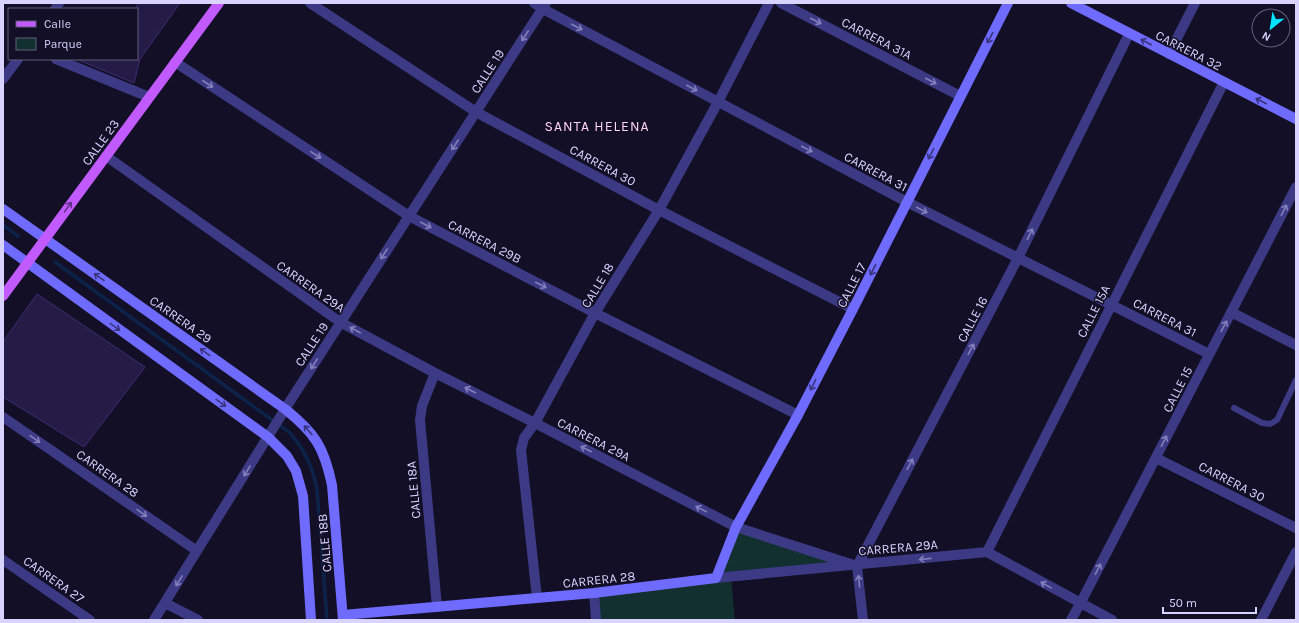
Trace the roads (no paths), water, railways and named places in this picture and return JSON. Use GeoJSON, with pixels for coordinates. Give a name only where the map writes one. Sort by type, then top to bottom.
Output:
{"type":"FeatureCollection","features":[{"type":"Feature","properties":{"kind":"main road","name":"CALLE 23"},"geometry":{"type":"LineString","coordinates":[[3,296],[219,3]]}},
{"type":"Feature","properties":{"kind":"street","name":"CARRERA 30"},"geometry":{"type":"LineString","coordinates":[[310,3],[476,112],[659,210],[853,309]]}},
{"type":"Feature","properties":{"kind":"street","name":"CALLE 18"},"geometry":{"type":"LineString","coordinates":[[537,598],[520,450],[524,438],[535,423],[595,313],[659,210],[718,102],[769,3]]}},
{"type":"Feature","properties":{"kind":"street","name":"CARRERA 31A"},"geometry":{"type":"LineString","coordinates":[[781,3],[960,96]]}},
{"type":"Feature","properties":{"kind":"street","name":"CALLE 17"},"geometry":{"type":"LineString","coordinates":[[716,578],[736,527],[798,415],[1008,3]]}},
{"type":"Feature","properties":{"kind":"street","name":"CARRERA 32"},"geometry":{"type":"LineString","coordinates":[[1071,3],[1296,119]]}},
{"type":"Feature","properties":{"kind":"street"},"geometry":{"type":"LineString","coordinates":[[1169,54],[1195,3]]}},
{"type":"Feature","properties":{"kind":"street","name":"CALLE 19"},"geometry":{"type":"LineString","coordinates":[[154,620],[340,322],[476,112],[541,5]]}},
{"type":"Feature","properties":{"kind":"street","name":"CARRERA 31"},"geometry":{"type":"LineString","coordinates":[[541,5],[718,102],[907,202],[1209,354]]}},
{"type":"Feature","properties":{"kind":"street","name":"CALLE 16"},"geometry":{"type":"LineString","coordinates":[[857,566],[1018,258],[1129,34]]}},
{"type":"Feature","properties":{"kind":"street"},"geometry":{"type":"LineString","coordinates":[[3,79],[17,60]]}},
{"type":"Feature","properties":{"kind":"street"},"geometry":{"type":"LineString","coordinates":[[58,60],[150,97]]}},
{"type":"Feature","properties":{"kind":"street","name":"CARRERA 29B"},"geometry":{"type":"LineString","coordinates":[[175,62],[409,216],[595,313],[798,415]]}},
{"type":"Feature","properties":{"kind":"street","name":"CALLE 15A"},"geometry":{"type":"LineString","coordinates":[[987,552],[1224,82]]}},
{"type":"Feature","properties":{"kind":"street","name":"CARRERA 29A"},"geometry":{"type":"LineString","coordinates":[[106,156],[340,322],[435,373],[736,527],[857,566],[987,552]]}},
{"type":"Feature","properties":{"kind":"street","name":"CALLE 15"},"geometry":{"type":"LineString","coordinates":[[1070,620],[1080,604],[1296,187]]}},
{"type":"Feature","properties":{"kind":"street","name":"CARRERA 29"},"geometry":{"type":"LineString","coordinates":[[3,209],[308,430],[319,445],[328,464]]}},
{"type":"Feature","properties":{"kind":"street"},"geometry":{"type":"LineString","coordinates":[[3,245],[270,434]]}},
{"type":"Feature","properties":{"kind":"street"},"geometry":{"type":"LineString","coordinates":[[1231,312],[1296,345]]}},
{"type":"Feature","properties":{"kind":"street","name":"CALLE 18A"},"geometry":{"type":"LineString","coordinates":[[435,373],[422,406],[420,420],[436,607]]}},
{"type":"Feature","properties":{"kind":"street","name":"CARRERA 28"},"geometry":{"type":"LineString","coordinates":[[3,417],[197,551]]}},
{"type":"Feature","properties":{"kind":"street","name":"CALLE 18B"},"geometry":{"type":"LineString","coordinates":[[270,434],[296,470],[304,496],[311,620]]}},
{"type":"Feature","properties":{"kind":"street","name":"CARRERA 30"},"geometry":{"type":"LineString","coordinates":[[1156,458],[1296,528]]}},
{"type":"Feature","properties":{"kind":"street","name":"CALLE 18B"},"geometry":{"type":"LineString","coordinates":[[328,464],[332,485],[343,618]]}},
{"type":"Feature","properties":{"kind":"street"},"geometry":{"type":"LineString","coordinates":[[987,552],[1080,604],[1112,620]]}},
{"type":"Feature","properties":{"kind":"street"},"geometry":{"type":"LineString","coordinates":[[1261,620],[1296,552]]}},
{"type":"Feature","properties":{"kind":"street","name":"CARRERA 27"},"geometry":{"type":"LineString","coordinates":[[3,560],[90,620]]}},
{"type":"Feature","properties":{"kind":"street"},"geometry":{"type":"LineString","coordinates":[[857,566],[863,620]]}},
{"type":"Feature","properties":{"kind":"street","name":"CARRERA 28"},"geometry":{"type":"LineString","coordinates":[[343,618],[436,607],[594,593],[716,578],[857,566]]}},
{"type":"Feature","properties":{"kind":"street"},"geometry":{"type":"LineString","coordinates":[[594,593],[596,620]]}},
{"type":"Feature","properties":{"kind":"street"},"geometry":{"type":"LineString","coordinates":[[165,603],[198,620]]}},
{"type":"Feature","properties":{"kind":"lane"},"geometry":{"type":"LineString","coordinates":[[1234,408],[1262,423],[1270,424],[1277,420],[1296,380]]}},
{"type":"Feature","properties":{"kind":"waterway"},"geometry":{"type":"LineString","coordinates":[[3,225],[18,236]]}},
{"type":"Feature","properties":{"kind":"waterway"},"geometry":{"type":"LineString","coordinates":[[55,262],[290,433],[295,439],[308,459],[317,490],[327,620]]}},
{"type":"Feature","properties":{"kind":"district","name":"SANTA HELENA"},"geometry":{"type":"Point","coordinates":[597,126]}}]}
